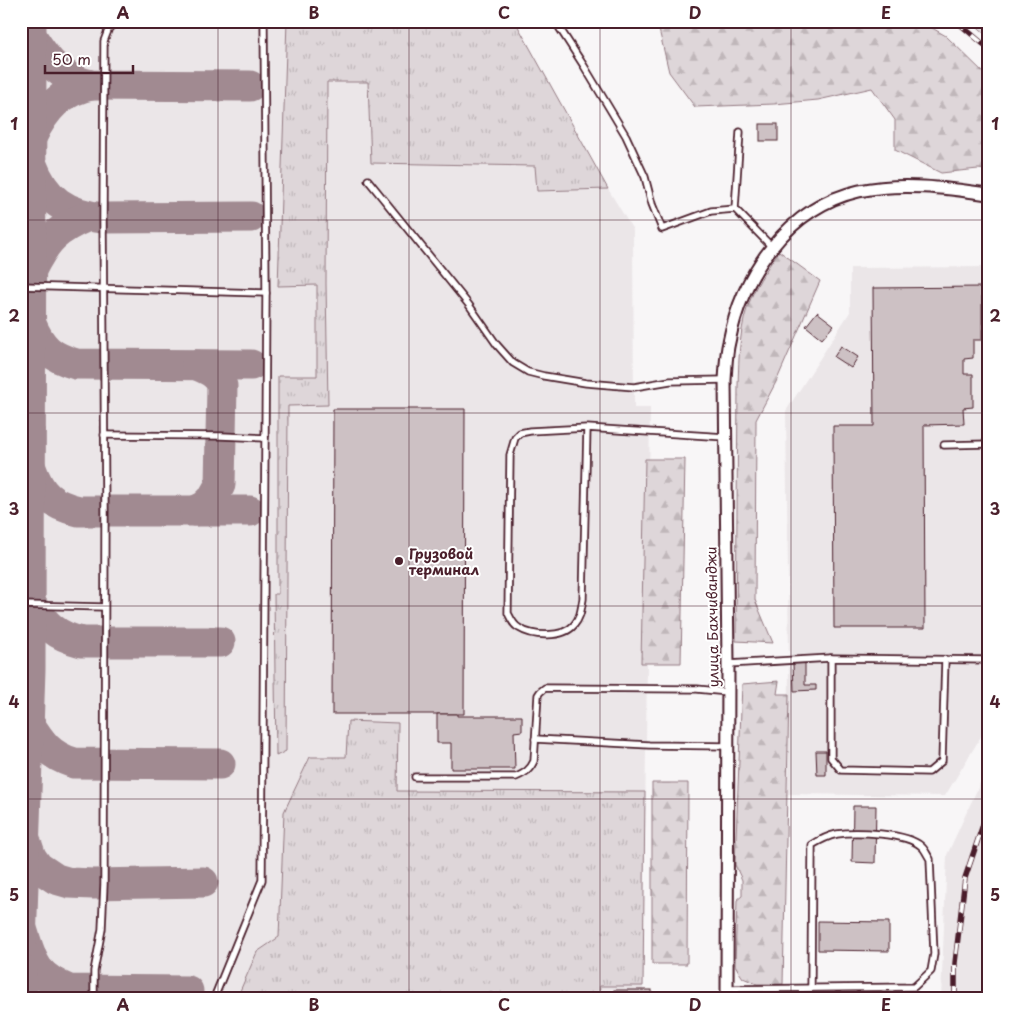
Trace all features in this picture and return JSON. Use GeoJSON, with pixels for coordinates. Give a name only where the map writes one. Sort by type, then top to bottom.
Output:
{"type":"FeatureCollection","features":[{"type":"Feature","properties":{"kind":"street","name":"улица Бахчиванджи"},"geometry":{"type":"LineString","coordinates":[[727,994],[728,664],[725,380],[729,342],[734,324],[748,286],[771,246],[812,211],[858,191],[883,188],[929,186],[988,194]]}},
{"type":"Feature","properties":{"kind":"lane"},"geometry":{"type":"LineString","coordinates":[[94,998],[94,971],[102,929],[104,884],[104,41],[109,28],[117,21]]}},
{"type":"Feature","properties":{"kind":"lane"},"geometry":{"type":"LineString","coordinates":[[214,998],[262,880],[266,293],[264,21]]}},
{"type":"Feature","properties":{"kind":"lane"},"geometry":{"type":"LineString","coordinates":[[555,21],[626,136],[645,177],[652,204],[662,229],[711,211],[736,209]]}},
{"type":"Feature","properties":{"kind":"lane"},"geometry":{"type":"LineString","coordinates":[[740,132],[736,209],[771,246]]}},
{"type":"Feature","properties":{"kind":"lane"},"geometry":{"type":"LineString","coordinates":[[368,180],[469,305],[497,345],[513,363],[528,372],[586,383],[634,387],[670,382],[725,380]]}},
{"type":"Feature","properties":{"kind":"lane"},"geometry":{"type":"LineString","coordinates":[[21,286],[266,293]]}},
{"type":"Feature","properties":{"kind":"lane"},"geometry":{"type":"LineString","coordinates":[[587,428],[583,599],[581,614],[574,625],[568,630],[559,633],[533,634],[519,628],[512,622],[508,613],[510,455],[515,438],[520,433],[530,431],[587,428],[646,433],[725,436]]}},
{"type":"Feature","properties":{"kind":"lane"},"geometry":{"type":"LineString","coordinates":[[104,435],[265,438]]}},
{"type":"Feature","properties":{"kind":"lane"},"geometry":{"type":"LineString","coordinates":[[944,445],[988,444]]}},
{"type":"Feature","properties":{"kind":"lane"},"geometry":{"type":"LineString","coordinates":[[21,606],[104,607]]}},
{"type":"Feature","properties":{"kind":"lane"},"geometry":{"type":"LineString","coordinates":[[728,664],[831,658],[988,660]]}},
{"type":"Feature","properties":{"kind":"lane"},"geometry":{"type":"LineString","coordinates":[[831,658],[831,758],[842,770],[929,772],[942,761],[946,660]]}},
{"type":"Feature","properties":{"kind":"lane"},"geometry":{"type":"LineString","coordinates":[[415,777],[516,777],[525,773],[531,768],[535,754],[538,696],[545,688],[697,689],[728,692]]}},
{"type":"Feature","properties":{"kind":"lane"},"geometry":{"type":"LineString","coordinates":[[536,739],[728,746]]}},
{"type":"Feature","properties":{"kind":"lane"},"geometry":{"type":"LineString","coordinates":[[727,994],[811,988],[914,988],[931,971],[934,954],[930,859],[922,846],[908,839],[890,834],[837,834],[824,838],[812,845],[811,988]]}},
{"type":"Feature","properties":{"kind":"shaded area"},"geometry":{"type":"Polygon","coordinates":[[[21,21],[305,21],[368,82],[372,163],[535,166],[538,191],[608,189],[633,230],[634,408],[650,408],[643,998],[21,998],[21,21]]]}},
{"type":"Feature","properties":{"kind":"shaded area"},"geometry":{"type":"Polygon","coordinates":[[[988,267],[988,725],[945,796],[788,794],[789,661],[786,411],[850,312],[850,268],[988,267]]]}},
{"type":"Feature","properties":{"kind":"shaded area"},"geometry":{"type":"Polygon","coordinates":[[[988,766],[988,998],[941,998],[947,855],[988,766]]]}},
{"type":"Feature","properties":{"kind":"green space"},"geometry":{"type":"Polygon","coordinates":[[[287,21],[503,21],[506,25],[515,21],[608,189],[537,191],[535,166],[371,163],[368,82],[327,82],[326,284],[328,405],[288,406],[286,751],[276,756],[274,594],[278,594],[278,376],[317,376],[317,285],[278,286],[287,21]]]}},
{"type":"Feature","properties":{"kind":"green space"},"geometry":{"type":"Polygon","coordinates":[[[657,21],[920,21],[946,36],[988,77],[988,170],[978,169],[941,173],[895,150],[895,120],[872,88],[818,100],[695,107],[669,72],[657,21]]]}},
{"type":"Feature","properties":{"kind":"green space"},"geometry":{"type":"Polygon","coordinates":[[[971,21],[988,21],[988,36],[971,21]]]}},
{"type":"Feature","properties":{"kind":"green space"},"geometry":{"type":"Polygon","coordinates":[[[779,251],[820,281],[776,382],[756,420],[755,600],[773,643],[736,641],[740,341],[744,319],[751,298],[779,251]]]}},
{"type":"Feature","properties":{"kind":"green space"},"geometry":{"type":"Polygon","coordinates":[[[645,459],[685,459],[681,663],[641,663],[645,459]]]}},
{"type":"Feature","properties":{"kind":"green space"},"geometry":{"type":"Polygon","coordinates":[[[779,681],[777,694],[789,694],[783,984],[757,984],[743,978],[735,965],[737,900],[742,896],[742,880],[735,865],[742,684],[779,681]]]}},
{"type":"Feature","properties":{"kind":"green space"},"geometry":{"type":"Polygon","coordinates":[[[348,721],[398,723],[397,791],[645,792],[643,986],[600,986],[599,998],[237,998],[257,952],[279,937],[284,812],[310,757],[346,757],[348,721]]]}},
{"type":"Feature","properties":{"kind":"green space"},"geometry":{"type":"Polygon","coordinates":[[[652,783],[688,783],[687,964],[652,964],[652,783]]]}},
{"type":"Feature","properties":{"kind":"building"},"geometry":{"type":"Polygon","coordinates":[[[760,124],[778,124],[778,141],[760,141],[760,124]]]}},
{"type":"Feature","properties":{"kind":"building"},"geometry":{"type":"Polygon","coordinates":[[[982,287],[982,340],[973,340],[973,358],[964,359],[964,374],[973,374],[973,407],[963,408],[964,424],[924,425],[925,628],[834,628],[833,426],[874,426],[873,288],[982,287]]]}},
{"type":"Feature","properties":{"kind":"building"},"geometry":{"type":"Polygon","coordinates":[[[817,312],[834,325],[822,339],[806,326],[817,312]]]}},
{"type":"Feature","properties":{"kind":"building"},"geometry":{"type":"Polygon","coordinates":[[[841,346],[858,357],[851,368],[834,357],[841,346]]]}},
{"type":"Feature","properties":{"kind":"building","name":"Грузовой терминал"},"geometry":{"type":"Polygon","coordinates":[[[333,409],[465,409],[464,714],[332,714],[333,409]]]}},
{"type":"Feature","properties":{"kind":"building"},"geometry":{"type":"Polygon","coordinates":[[[984,498],[988,498],[988,535],[985,535],[984,498]]]}},
{"type":"Feature","properties":{"kind":"building"},"geometry":{"type":"Polygon","coordinates":[[[793,663],[805,663],[805,685],[816,685],[816,690],[794,691],[793,663]]]}},
{"type":"Feature","properties":{"kind":"building"},"geometry":{"type":"Polygon","coordinates":[[[437,714],[457,714],[457,716],[522,716],[522,731],[514,732],[515,769],[451,769],[451,743],[437,743],[437,714]]]}},
{"type":"Feature","properties":{"kind":"building"},"geometry":{"type":"Polygon","coordinates":[[[816,751],[826,751],[826,775],[817,775],[816,751]]]}},
{"type":"Feature","properties":{"kind":"building"},"geometry":{"type":"Polygon","coordinates":[[[853,806],[876,806],[875,863],[852,862],[853,806]]]}},
{"type":"Feature","properties":{"kind":"building"},"geometry":{"type":"Polygon","coordinates":[[[818,921],[889,922],[889,951],[818,950],[818,921]]]}},
{"type":"Feature","properties":{"kind":"building"},"geometry":{"type":"Polygon","coordinates":[[[614,990],[652,990],[652,998],[614,998],[614,990]]]}},
{"type":"Feature","properties":{"kind":"taxiway"},"geometry":{"type":"LineString","coordinates":[[21,946],[30,669],[31,21]]}},
{"type":"Feature","properties":{"kind":"taxiway"},"geometry":{"type":"LineString","coordinates":[[32,37],[50,62],[63,74],[91,85],[250,86]]}},
{"type":"Feature","properties":{"kind":"taxiway"},"geometry":{"type":"LineString","coordinates":[[32,136],[42,117],[55,103],[71,92],[91,85]]}},
{"type":"Feature","properties":{"kind":"taxiway"},"geometry":{"type":"LineString","coordinates":[[32,165],[37,177],[50,196],[68,209],[90,216],[103,218],[251,217]]}},
{"type":"Feature","properties":{"kind":"taxiway"},"geometry":{"type":"LineString","coordinates":[[30,272],[41,252],[59,231],[88,216]]}},
{"type":"Feature","properties":{"kind":"taxiway"},"geometry":{"type":"LineString","coordinates":[[31,324],[43,345],[53,355],[76,364],[251,365]]}},
{"type":"Feature","properties":{"kind":"taxiway"},"geometry":{"type":"LineString","coordinates":[[195,511],[205,506],[212,499],[220,485],[222,386],[216,375],[197,365]]}},
{"type":"Feature","properties":{"kind":"taxiway"},"geometry":{"type":"LineString","coordinates":[[31,468],[38,485],[48,497],[54,502],[79,511],[250,511]]}},
{"type":"Feature","properties":{"kind":"taxiway"},"geometry":{"type":"LineString","coordinates":[[30,603],[41,617],[58,633],[82,642],[220,642]]}},
{"type":"Feature","properties":{"kind":"taxiway"},"geometry":{"type":"LineString","coordinates":[[28,722],[47,748],[59,757],[74,763],[220,764]]}},
{"type":"Feature","properties":{"kind":"taxiway"},"geometry":{"type":"LineString","coordinates":[[24,836],[31,857],[38,867],[56,879],[70,883],[203,882]]}},
{"type":"Feature","properties":{"kind":"taxiway"},"geometry":{"type":"LineString","coordinates":[[21,926],[28,949],[36,966],[48,978],[69,990],[188,991]]}},
{"type":"Feature","properties":{"kind":"taxiway"},"geometry":{"type":"LineString","coordinates":[[21,969],[22,998]]}},
{"type":"Feature","properties":{"kind":"railway"},"geometry":{"type":"LineString","coordinates":[[956,21],[988,48]]}},
{"type":"Feature","properties":{"kind":"railway"},"geometry":{"type":"LineString","coordinates":[[955,998],[955,963],[965,878],[988,810]]}},
{"type":"Feature","properties":{"kind":"place","name":"Грузовой терминал"},"geometry":{"type":"Point","coordinates":[399,561]}}]}
